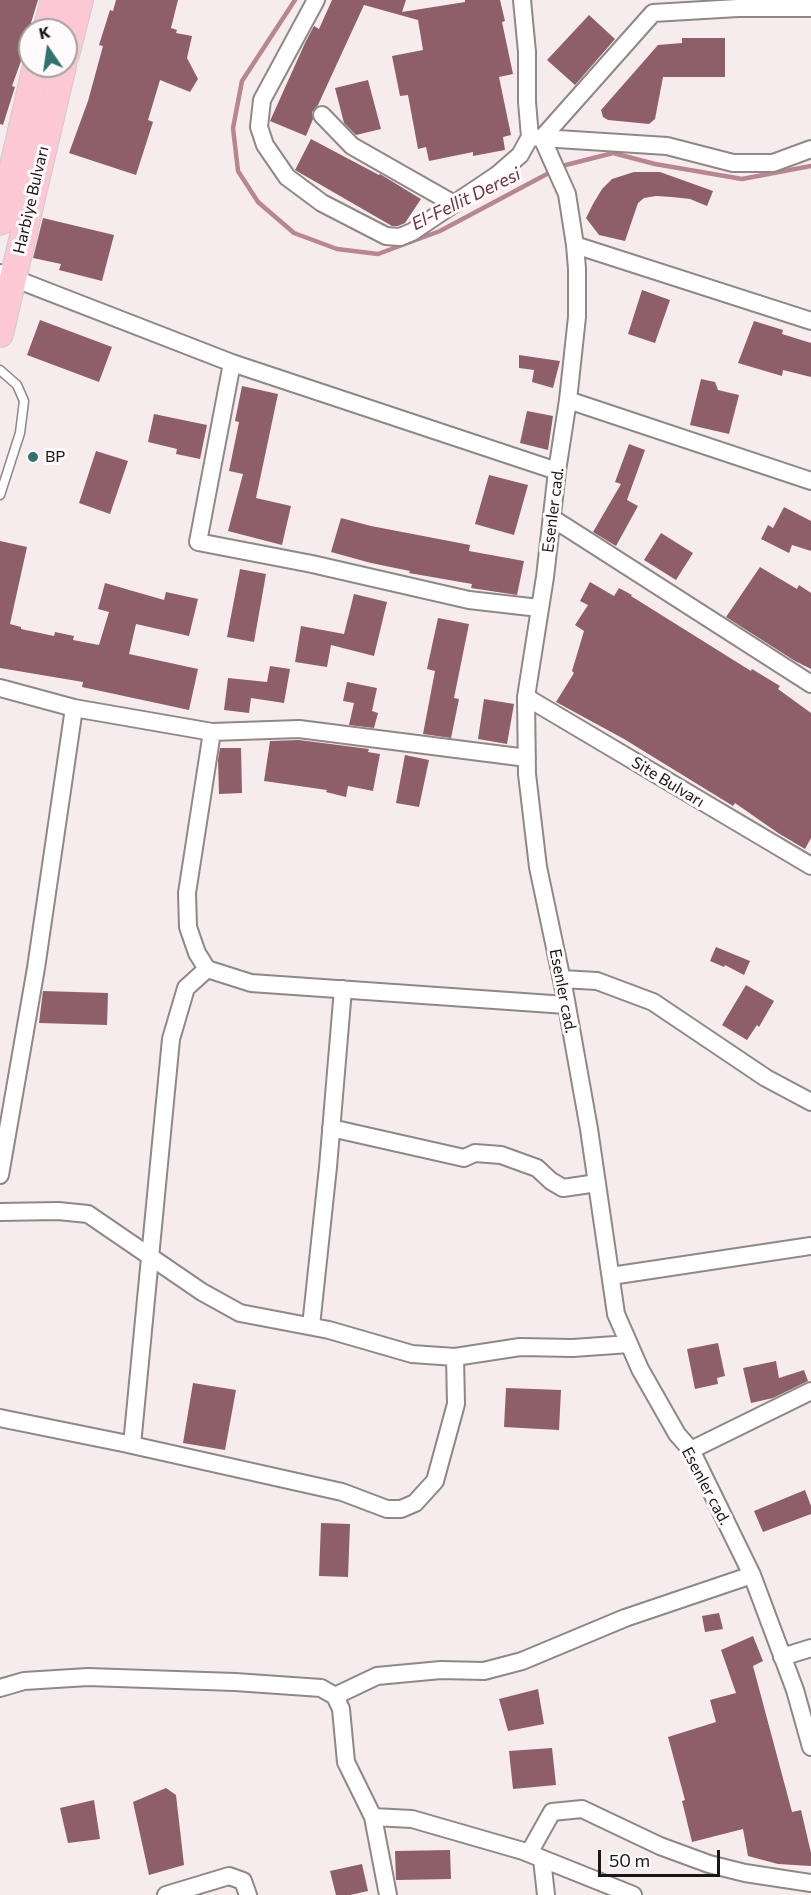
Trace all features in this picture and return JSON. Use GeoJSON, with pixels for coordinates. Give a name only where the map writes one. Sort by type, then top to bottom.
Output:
{"type":"FeatureCollection","features":[{"type":"Feature","properties":{"kind":"main road"},"geometry":{"type":"LineString","coordinates":[[49,18],[54,0]]}},
{"type":"Feature","properties":{"kind":"main road"},"geometry":{"type":"LineString","coordinates":[[75,18],[80,0]]}},
{"type":"Feature","properties":{"kind":"main road","name":"Harbiye Bulvarı"},"geometry":{"type":"LineString","coordinates":[[0,222],[33,78]]}},
{"type":"Feature","properties":{"kind":"main road","name":"Harbiye Bulvarı"},"geometry":{"type":"LineString","coordinates":[[0,334],[6,275],[60,78]]}},
{"type":"Feature","properties":{"kind":"street"},"geometry":{"type":"LineString","coordinates":[[316,0],[262,99],[259,128],[265,145],[286,177],[303,190],[386,236],[400,237],[412,232],[497,176],[536,137],[652,7],[811,8]]}},
{"type":"Feature","properties":{"kind":"street","name":"Esenler cad."},"geometry":{"type":"LineString","coordinates":[[522,0],[527,52],[527,102],[536,137],[550,158],[567,194],[575,245],[577,317],[568,400],[526,697],[527,758],[538,867],[567,1005],[616,1314],[640,1369],[671,1425],[691,1450],[752,1575],[795,1690],[811,1747]]}},
{"type":"Feature","properties":{"kind":"street"},"geometry":{"type":"LineString","coordinates":[[322,115],[352,146],[454,204]]}},
{"type":"Feature","properties":{"kind":"street"},"geometry":{"type":"LineString","coordinates":[[536,137],[667,146],[733,163],[773,164],[811,149]]}},
{"type":"Feature","properties":{"kind":"street"},"geometry":{"type":"LineString","coordinates":[[575,245],[811,321]]}},
{"type":"Feature","properties":{"kind":"street"},"geometry":{"type":"LineString","coordinates":[[6,275],[232,363],[557,471]]}},
{"type":"Feature","properties":{"kind":"street"},"geometry":{"type":"LineString","coordinates":[[232,363],[198,542],[312,564],[469,600],[539,608]]}},
{"type":"Feature","properties":{"kind":"street"},"geometry":{"type":"LineString","coordinates":[[568,400],[811,481]]}},
{"type":"Feature","properties":{"kind":"street"},"geometry":{"type":"LineString","coordinates":[[552,518],[811,684]]}},
{"type":"Feature","properties":{"kind":"street"},"geometry":{"type":"LineString","coordinates":[[0,688],[74,708],[212,732],[299,729],[527,758]]}},
{"type":"Feature","properties":{"kind":"street","name":"Site Bulvarı"},"geometry":{"type":"LineString","coordinates":[[526,697],[811,866]]}},
{"type":"Feature","properties":{"kind":"street"},"geometry":{"type":"LineString","coordinates":[[0,1175],[36,968],[74,708]]}},
{"type":"Feature","properties":{"kind":"street"},"geometry":{"type":"LineString","coordinates":[[212,732],[187,893],[188,927],[197,953],[207,969],[251,983],[567,1005]]}},
{"type":"Feature","properties":{"kind":"street"},"geometry":{"type":"LineString","coordinates":[[132,1445],[171,1039],[186,988],[207,969]]}},
{"type":"Feature","properties":{"kind":"street"},"geometry":{"type":"LineString","coordinates":[[561,979],[597,981],[652,1002],[766,1078],[811,1102]]}},
{"type":"Feature","properties":{"kind":"street"},"geometry":{"type":"LineString","coordinates":[[311,1326],[343,989]]}},
{"type":"Feature","properties":{"kind":"street"},"geometry":{"type":"LineString","coordinates":[[331,1128],[464,1158],[475,1153],[501,1155],[537,1168],[563,1188],[597,1183]]}},
{"type":"Feature","properties":{"kind":"street"},"geometry":{"type":"LineString","coordinates":[[0,1212],[58,1211],[88,1214],[202,1292],[240,1313],[311,1326],[412,1354],[455,1357],[520,1347],[573,1348],[629,1344]]}},
{"type":"Feature","properties":{"kind":"street"},"geometry":{"type":"LineString","coordinates":[[611,1276],[811,1246]]}},
{"type":"Feature","properties":{"kind":"street"},"geometry":{"type":"LineString","coordinates":[[0,1418],[342,1492],[387,1509],[400,1509],[415,1503],[435,1481],[456,1404],[455,1357]]}},
{"type":"Feature","properties":{"kind":"street"},"geometry":{"type":"LineString","coordinates":[[691,1450],[811,1391]]}},
{"type":"Feature","properties":{"kind":"street"},"geometry":{"type":"LineString","coordinates":[[335,1696],[377,1676],[441,1671],[484,1671],[522,1661],[625,1618],[752,1575]]}},
{"type":"Feature","properties":{"kind":"street"},"geometry":{"type":"LineString","coordinates":[[782,1657],[811,1648]]}},
{"type":"Feature","properties":{"kind":"street"},"geometry":{"type":"LineString","coordinates":[[0,1688],[24,1681],[88,1677],[235,1682],[321,1688],[335,1696],[341,1709],[346,1762],[373,1817],[388,1895]]}},
{"type":"Feature","properties":{"kind":"street"},"geometry":{"type":"LineString","coordinates":[[546,1895],[536,1856],[552,1812],[582,1809],[660,1846],[709,1864],[745,1873],[811,1883]]}},
{"type":"Feature","properties":{"kind":"street"},"geometry":{"type":"LineString","coordinates":[[373,1817],[412,1819],[536,1856],[633,1895]]}},
{"type":"Feature","properties":{"kind":"street"},"geometry":{"type":"LineString","coordinates":[[166,1895],[229,1876],[243,1881],[248,1895]]}},
{"type":"Feature","properties":{"kind":"lane"},"geometry":{"type":"LineString","coordinates":[[0,370],[17,385],[24,401],[20,433],[0,495]]}},
{"type":"Feature","properties":{"kind":"building"},"geometry":{"type":"Polygon","coordinates":[[[0,0],[38,0],[32,18],[18,18],[18,69],[3,125],[0,124],[0,0]]]}},
{"type":"Feature","properties":{"kind":"building"},"geometry":{"type":"Polygon","coordinates":[[[116,0],[178,0],[171,28],[177,30],[176,33],[192,36],[187,58],[198,79],[190,92],[160,80],[148,120],[153,122],[136,175],[69,153],[88,101],[103,46],[99,45],[110,10],[113,11],[116,0]]]}},
{"type":"Feature","properties":{"kind":"building"},"geometry":{"type":"Polygon","coordinates":[[[332,0],[406,0],[402,12],[465,2],[465,0],[500,0],[505,21],[502,22],[513,74],[499,77],[511,135],[503,137],[505,150],[473,156],[473,152],[429,161],[426,147],[418,149],[408,95],[400,96],[392,56],[423,50],[418,20],[364,5],[318,105],[312,112],[313,119],[306,136],[270,121],[305,43],[314,26],[319,29],[332,0]]]}},
{"type":"Feature","properties":{"kind":"building"},"geometry":{"type":"Polygon","coordinates":[[[589,15],[615,39],[575,85],[547,60],[589,15]]]}},
{"type":"Feature","properties":{"kind":"building"},"geometry":{"type":"Polygon","coordinates":[[[682,38],[725,38],[725,77],[663,77],[655,119],[649,124],[608,120],[603,117],[601,110],[658,45],[682,43],[682,38]]]}},
{"type":"Feature","properties":{"kind":"building"},"geometry":{"type":"Polygon","coordinates":[[[368,80],[381,129],[356,135],[344,123],[335,88],[368,80]]]}},
{"type":"Feature","properties":{"kind":"building"},"geometry":{"type":"Polygon","coordinates":[[[311,139],[380,174],[421,199],[405,223],[392,226],[295,170],[311,139]]]}},
{"type":"Feature","properties":{"kind":"building"},"geometry":{"type":"Polygon","coordinates":[[[634,172],[660,172],[713,191],[707,206],[690,199],[656,196],[644,198],[638,203],[625,241],[599,235],[586,218],[593,204],[602,189],[612,179],[634,172]]]}},
{"type":"Feature","properties":{"kind":"building"},"geometry":{"type":"Polygon","coordinates":[[[43,218],[114,235],[102,281],[59,270],[61,264],[33,258],[43,218]]]}},
{"type":"Feature","properties":{"kind":"building"},"geometry":{"type":"Polygon","coordinates":[[[642,290],[670,300],[655,343],[628,334],[642,290]]]}},
{"type":"Feature","properties":{"kind":"building"},"geometry":{"type":"Polygon","coordinates":[[[40,320],[112,347],[99,382],[27,355],[40,320]]]}},
{"type":"Feature","properties":{"kind":"building"},"geometry":{"type":"Polygon","coordinates":[[[754,321],[783,330],[782,334],[811,343],[811,377],[783,370],[782,376],[738,363],[754,321]]]}},
{"type":"Feature","properties":{"kind":"building"},"geometry":{"type":"Polygon","coordinates":[[[519,355],[560,361],[553,388],[532,382],[534,370],[519,368],[519,355]]]}},
{"type":"Feature","properties":{"kind":"building"},"geometry":{"type":"Polygon","coordinates":[[[701,379],[715,382],[718,390],[739,395],[729,434],[690,425],[701,379]]]}},
{"type":"Feature","properties":{"kind":"building"},"geometry":{"type":"Polygon","coordinates":[[[242,386],[278,394],[256,498],[291,506],[282,545],[228,531],[243,474],[229,471],[239,422],[235,421],[242,386]]]}},
{"type":"Feature","properties":{"kind":"building"},"geometry":{"type":"Polygon","coordinates":[[[527,411],[553,416],[548,450],[520,443],[527,411]]]}},
{"type":"Feature","properties":{"kind":"building"},"geometry":{"type":"Polygon","coordinates":[[[154,414],[207,425],[200,459],[176,454],[177,449],[148,442],[154,414]]]}},
{"type":"Feature","properties":{"kind":"building"},"geometry":{"type":"Polygon","coordinates":[[[629,444],[645,450],[627,500],[638,506],[616,546],[593,532],[621,484],[615,482],[629,444]]]}},
{"type":"Feature","properties":{"kind":"building"},"geometry":{"type":"Polygon","coordinates":[[[96,451],[128,461],[110,514],[79,503],[96,451]]]}},
{"type":"Feature","properties":{"kind":"building"},"geometry":{"type":"Polygon","coordinates":[[[489,475],[528,485],[514,535],[475,524],[489,475]]]}},
{"type":"Feature","properties":{"kind":"building"},"geometry":{"type":"Polygon","coordinates":[[[784,507],[811,521],[811,551],[792,545],[789,553],[761,539],[768,525],[773,528],[784,507]]]}},
{"type":"Feature","properties":{"kind":"building"},"geometry":{"type":"Polygon","coordinates":[[[341,518],[470,545],[469,551],[524,561],[517,595],[471,588],[472,584],[409,573],[410,571],[331,552],[341,518]]]}},
{"type":"Feature","properties":{"kind":"building"},"geometry":{"type":"Polygon","coordinates":[[[661,533],[693,553],[676,580],[644,560],[661,533]]]}},
{"type":"Feature","properties":{"kind":"building"},"geometry":{"type":"Polygon","coordinates":[[[0,541],[27,547],[10,624],[21,627],[21,629],[54,636],[55,632],[74,636],[73,640],[99,645],[109,612],[98,609],[105,583],[164,600],[166,592],[198,599],[189,636],[136,624],[129,654],[198,669],[189,710],[82,687],[83,682],[0,668],[0,541]]]}},
{"type":"Feature","properties":{"kind":"building"},"geometry":{"type":"Polygon","coordinates":[[[760,567],[797,589],[799,585],[811,593],[811,669],[726,617],[760,567]]]}},
{"type":"Feature","properties":{"kind":"building"},"geometry":{"type":"Polygon","coordinates":[[[240,569],[266,574],[254,642],[227,637],[240,569]]]}},
{"type":"Feature","properties":{"kind":"building"},"geometry":{"type":"Polygon","coordinates":[[[590,582],[614,596],[619,588],[632,595],[751,671],[752,669],[780,686],[778,689],[811,713],[811,838],[805,849],[735,803],[733,806],[624,739],[556,702],[574,673],[572,671],[584,631],[575,625],[588,605],[580,601],[590,582]]]}},
{"type":"Feature","properties":{"kind":"building"},"geometry":{"type":"Polygon","coordinates":[[[354,594],[387,602],[374,656],[331,645],[327,667],[295,662],[301,626],[344,634],[354,594]]]}},
{"type":"Feature","properties":{"kind":"building"},"geometry":{"type":"Polygon","coordinates":[[[438,618],[469,624],[454,698],[459,699],[451,738],[423,734],[435,671],[427,669],[438,618]]]}},
{"type":"Feature","properties":{"kind":"building"},"geometry":{"type":"Polygon","coordinates":[[[270,666],[290,669],[284,703],[251,698],[249,713],[224,710],[228,678],[267,682],[270,666]]]}},
{"type":"Feature","properties":{"kind":"building"},"geometry":{"type":"Polygon","coordinates":[[[347,682],[377,688],[372,711],[378,713],[374,728],[349,725],[354,703],[343,701],[347,682]]]}},
{"type":"Feature","properties":{"kind":"building"},"geometry":{"type":"Polygon","coordinates":[[[484,699],[514,704],[507,744],[478,739],[484,699]]]}},
{"type":"Feature","properties":{"kind":"building"},"geometry":{"type":"Polygon","coordinates":[[[299,740],[369,749],[368,752],[380,754],[373,791],[348,786],[346,797],[326,792],[327,790],[264,781],[270,741],[299,740]]]}},
{"type":"Feature","properties":{"kind":"building"},"geometry":{"type":"Polygon","coordinates":[[[220,748],[241,748],[242,793],[219,794],[220,748]]]}},
{"type":"Feature","properties":{"kind":"building"},"geometry":{"type":"Polygon","coordinates":[[[405,755],[429,760],[419,807],[396,803],[405,755]]]}},
{"type":"Feature","properties":{"kind":"building"},"geometry":{"type":"Polygon","coordinates":[[[716,947],[750,961],[744,975],[725,965],[724,967],[710,961],[716,947]]]}},
{"type":"Feature","properties":{"kind":"building"},"geometry":{"type":"Polygon","coordinates":[[[746,985],[774,1001],[759,1027],[757,1025],[747,1040],[722,1025],[746,985]]]}},
{"type":"Feature","properties":{"kind":"building"},"geometry":{"type":"Polygon","coordinates":[[[43,991],[108,993],[107,1025],[39,1023],[43,991]]]}},
{"type":"Feature","properties":{"kind":"building"},"geometry":{"type":"Polygon","coordinates":[[[718,1343],[725,1376],[717,1378],[718,1384],[695,1389],[687,1349],[718,1343]]]}},
{"type":"Feature","properties":{"kind":"building"},"geometry":{"type":"Polygon","coordinates":[[[776,1361],[779,1378],[804,1370],[808,1381],[773,1398],[751,1403],[743,1368],[776,1361]]]}},
{"type":"Feature","properties":{"kind":"building"},"geometry":{"type":"Polygon","coordinates":[[[193,1383],[236,1390],[225,1450],[183,1443],[193,1383]]]}},
{"type":"Feature","properties":{"kind":"building"},"geometry":{"type":"Polygon","coordinates":[[[506,1388],[561,1390],[559,1430],[504,1427],[506,1388]]]}},
{"type":"Feature","properties":{"kind":"building"},"geometry":{"type":"Polygon","coordinates":[[[805,1490],[811,1506],[811,1514],[763,1532],[754,1511],[805,1490]]]}},
{"type":"Feature","properties":{"kind":"building"},"geometry":{"type":"Polygon","coordinates":[[[321,1523],[350,1524],[348,1577],[319,1576],[321,1523]]]}},
{"type":"Feature","properties":{"kind":"building"},"geometry":{"type":"Polygon","coordinates":[[[719,1613],[723,1629],[705,1632],[702,1616],[719,1613]]]}},
{"type":"Feature","properties":{"kind":"building"},"geometry":{"type":"Polygon","coordinates":[[[753,1636],[763,1661],[753,1666],[792,1812],[801,1810],[811,1853],[811,1866],[778,1864],[748,1856],[743,1829],[692,1842],[682,1801],[685,1800],[668,1737],[716,1722],[710,1700],[736,1693],[721,1650],[753,1636]]]}},
{"type":"Feature","properties":{"kind":"building"},"geometry":{"type":"Polygon","coordinates":[[[538,1689],[544,1724],[508,1731],[499,1699],[538,1689]]]}},
{"type":"Feature","properties":{"kind":"building"},"geometry":{"type":"Polygon","coordinates":[[[552,1748],[556,1785],[513,1789],[509,1751],[552,1748]]]}},
{"type":"Feature","properties":{"kind":"building"},"geometry":{"type":"Polygon","coordinates":[[[166,1788],[176,1795],[184,1865],[149,1875],[133,1802],[166,1788]]]}},
{"type":"Feature","properties":{"kind":"building"},"geometry":{"type":"Polygon","coordinates":[[[94,1800],[100,1839],[68,1843],[60,1808],[94,1800]]]}},
{"type":"Feature","properties":{"kind":"building"},"geometry":{"type":"Polygon","coordinates":[[[450,1850],[451,1879],[396,1880],[395,1851],[450,1850]]]}},
{"type":"Feature","properties":{"kind":"building"},"geometry":{"type":"Polygon","coordinates":[[[362,1864],[368,1891],[336,1895],[330,1871],[362,1864]]]}},
{"type":"Feature","properties":{"kind":"waterway","name":"El-Fellit Deresi"},"geometry":{"type":"LineString","coordinates":[[295,0],[242,81],[233,128],[238,171],[258,202],[294,233],[337,249],[378,254],[440,231],[562,166],[613,153],[655,164],[742,179],[811,166]]}},
{"type":"Feature","properties":{"kind":"place","name":"BP"},"geometry":{"type":"Point","coordinates":[33,457]}}]}
